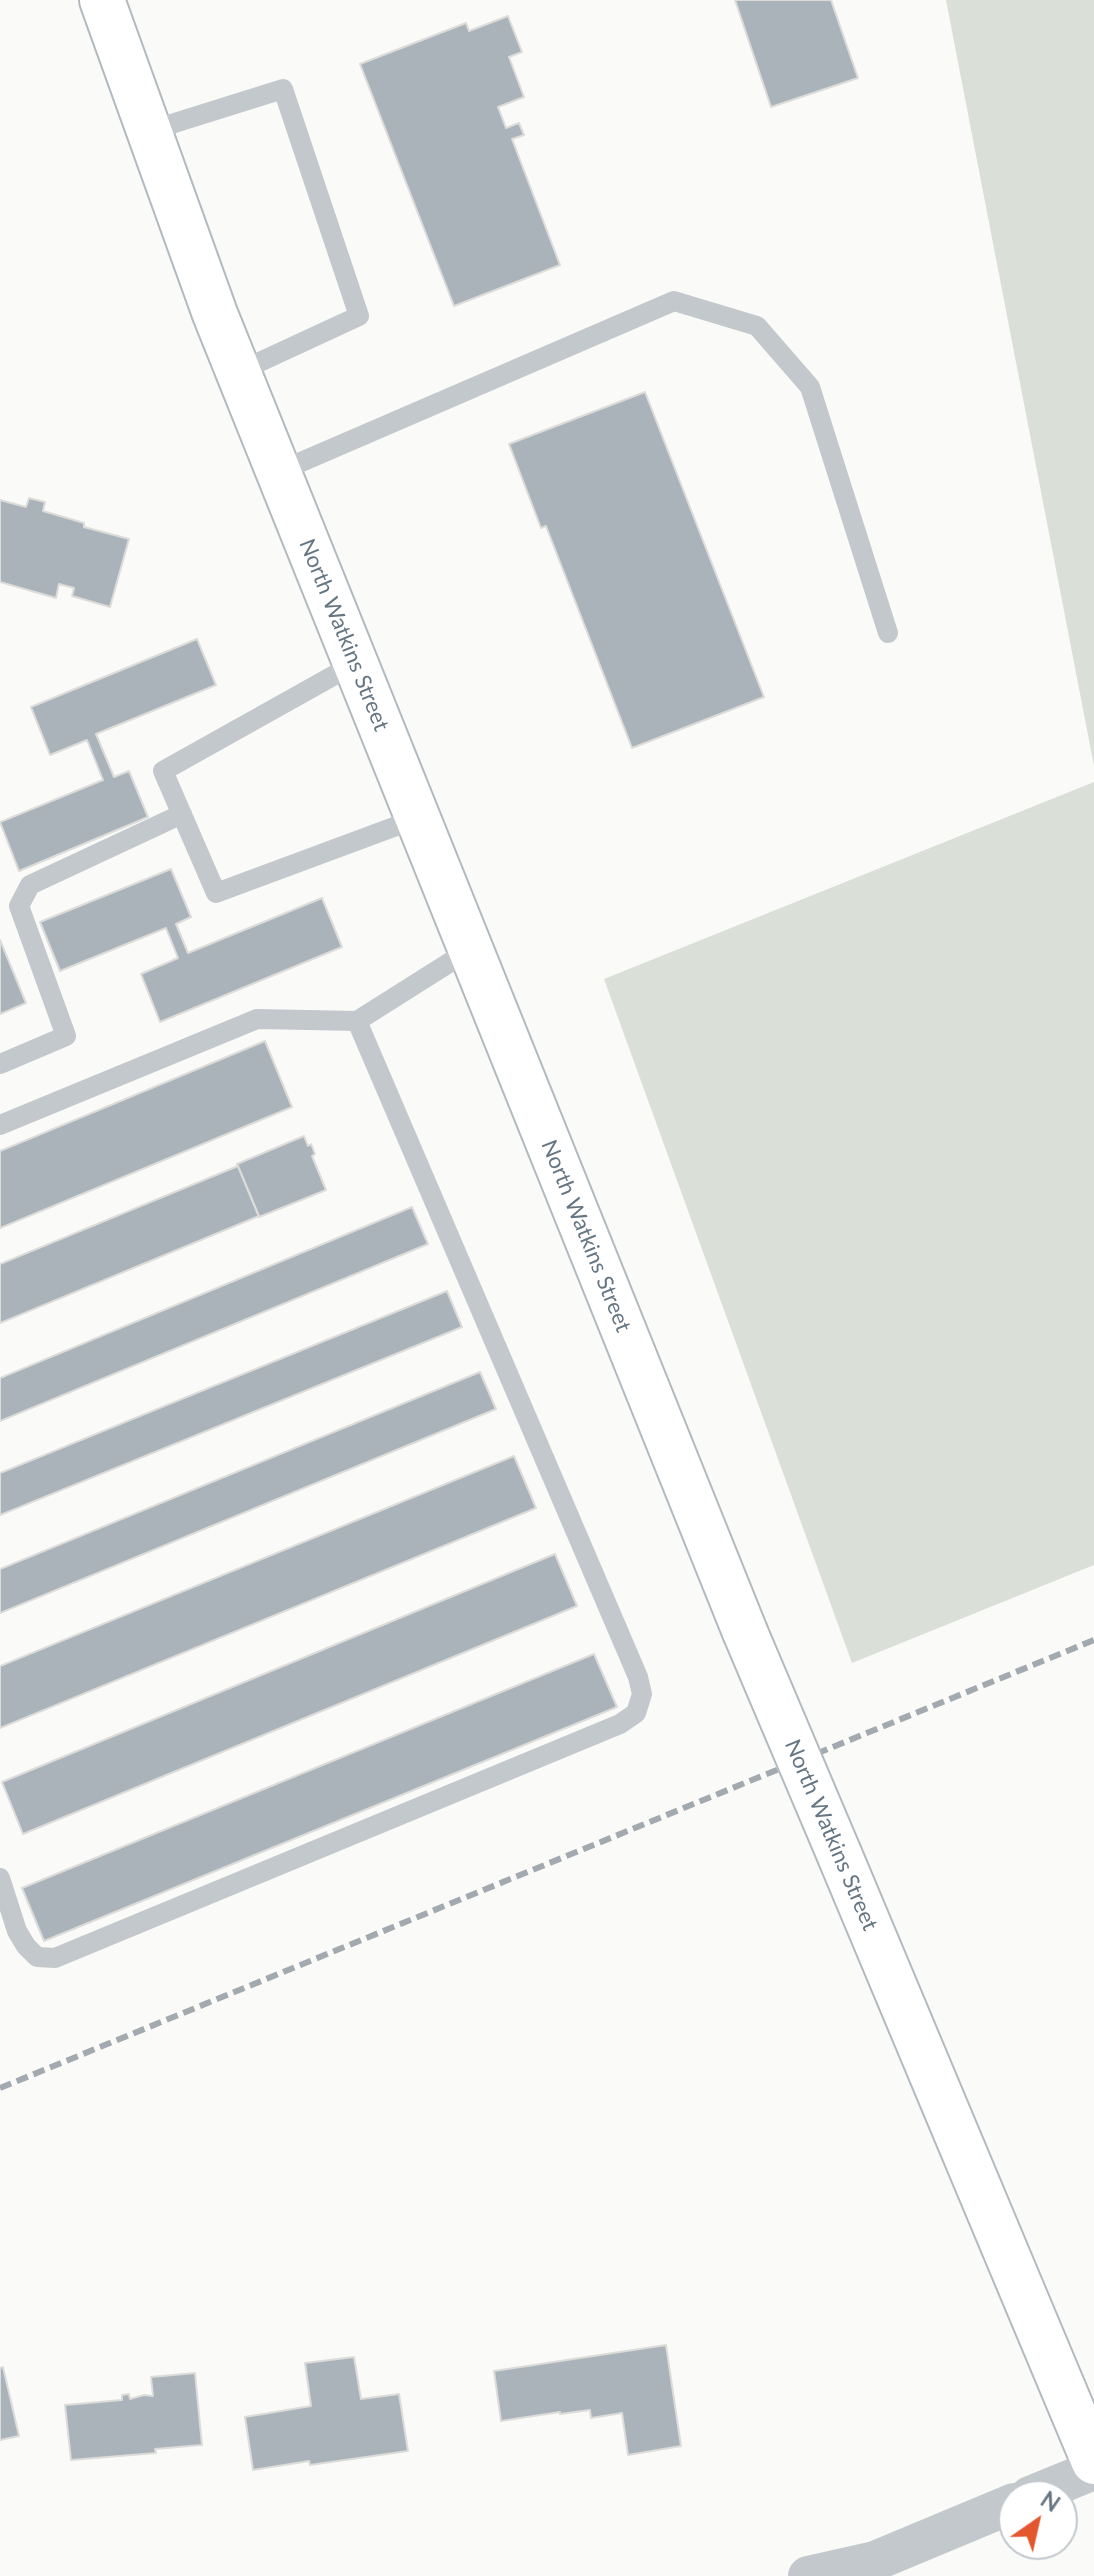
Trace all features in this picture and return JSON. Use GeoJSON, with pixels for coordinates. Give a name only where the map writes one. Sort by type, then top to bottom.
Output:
{"type":"FeatureCollection","features":[{"type":"Feature","properties":{"kind":"main road","name":"North Watkins Street"},"geometry":{"type":"LineString","coordinates":[[102,0],[238,372],[745,1632],[1094,2462]]}},
{"type":"Feature","properties":{"kind":"street"},"geometry":{"type":"LineString","coordinates":[[1069,2480],[1094,2470]]}},
{"type":"Feature","properties":{"kind":"street"},"geometry":{"type":"LineString","coordinates":[[808,2576],[875,2561],[998,2510]]}},
{"type":"Feature","properties":{"kind":"lane"},"geometry":{"type":"LineString","coordinates":[[149,131],[283,89],[359,316],[238,372]]}},
{"type":"Feature","properties":{"kind":"lane"},"geometry":{"type":"LineString","coordinates":[[278,472],[674,301],[757,326],[810,387],[888,633]]}},
{"type":"Feature","properties":{"kind":"lane"},"geometry":{"type":"LineString","coordinates":[[356,663],[163,771],[216,893],[418,818]]}},
{"type":"Feature","properties":{"kind":"lane"},"geometry":{"type":"LineString","coordinates":[[0,1064],[66,1036],[19,906],[30,885],[182,814]]}},
{"type":"Feature","properties":{"kind":"lane"},"geometry":{"type":"LineString","coordinates":[[0,1125],[257,1019],[357,1021],[471,949]]}},
{"type":"Feature","properties":{"kind":"lane"},"geometry":{"type":"LineString","coordinates":[[0,1878],[17,1931],[26,1946],[37,1957],[55,1958],[620,1724],[636,1713],[642,1694],[638,1677],[357,1021]]}},
{"type":"Feature","properties":{"kind":"shaded area"},"geometry":{"type":"Polygon","coordinates":[[[946,0],[1094,0],[1094,766],[946,0]]]}},
{"type":"Feature","properties":{"kind":"shaded area"},"geometry":{"type":"Polygon","coordinates":[[[1094,782],[1094,1565],[852,1663],[604,979],[1094,782]]]}},
{"type":"Feature","properties":{"kind":"building"},"geometry":{"type":"Polygon","coordinates":[[[735,0],[831,0],[858,78],[771,107],[735,0]]]}},
{"type":"Feature","properties":{"kind":"building"},"geometry":{"type":"Polygon","coordinates":[[[508,16],[522,52],[509,57],[524,97],[498,107],[506,128],[519,123],[524,135],[512,139],[560,265],[454,306],[360,64],[466,23],[469,31],[508,16]]]}},
{"type":"Feature","properties":{"kind":"building"},"geometry":{"type":"Polygon","coordinates":[[[645,392],[764,697],[632,748],[546,526],[541,528],[509,444],[645,392]]]}},
{"type":"Feature","properties":{"kind":"building"},"geometry":{"type":"Polygon","coordinates":[[[29,498],[45,502],[43,511],[84,523],[84,527],[129,539],[110,607],[72,596],[74,588],[59,584],[56,598],[0,582],[0,500],[26,507],[29,498]]]}},
{"type":"Feature","properties":{"kind":"building"},"geometry":{"type":"Polygon","coordinates":[[[197,639],[216,685],[96,734],[114,777],[129,771],[148,817],[19,871],[0,822],[103,780],[87,740],[50,755],[31,707],[197,639]]]}},
{"type":"Feature","properties":{"kind":"building"},"geometry":{"type":"Polygon","coordinates":[[[171,869],[191,917],[176,924],[188,953],[322,898],[342,947],[160,1022],[141,974],[178,958],[166,928],[60,971],[40,922],[171,869]]]}},
{"type":"Feature","properties":{"kind":"building"},"geometry":{"type":"Polygon","coordinates":[[[0,940],[26,1003],[0,1014],[0,940]]]}},
{"type":"Feature","properties":{"kind":"building"},"geometry":{"type":"Polygon","coordinates":[[[265,1041],[292,1107],[0,1228],[0,1151],[265,1041]]]}},
{"type":"Feature","properties":{"kind":"building"},"geometry":{"type":"Polygon","coordinates":[[[304,1136],[308,1146],[311,1144],[315,1154],[312,1156],[326,1190],[259,1217],[237,1164],[304,1136]]]}},
{"type":"Feature","properties":{"kind":"building"},"geometry":{"type":"Polygon","coordinates":[[[238,1166],[259,1216],[0,1323],[0,1264],[238,1166]]]}},
{"type":"Feature","properties":{"kind":"building"},"geometry":{"type":"Polygon","coordinates":[[[412,1207],[428,1244],[0,1421],[0,1378],[412,1207]]]}},
{"type":"Feature","properties":{"kind":"building"},"geometry":{"type":"Polygon","coordinates":[[[447,1291],[462,1327],[0,1515],[0,1473],[447,1291]]]}},
{"type":"Feature","properties":{"kind":"building"},"geometry":{"type":"Polygon","coordinates":[[[480,1372],[496,1409],[0,1613],[0,1569],[480,1372]]]}},
{"type":"Feature","properties":{"kind":"building"},"geometry":{"type":"Polygon","coordinates":[[[514,1456],[536,1508],[0,1728],[0,1666],[514,1456]]]}},
{"type":"Feature","properties":{"kind":"building"},"geometry":{"type":"Polygon","coordinates":[[[555,1554],[577,1606],[23,1834],[2,1782],[555,1554]]]}},
{"type":"Feature","properties":{"kind":"building"},"geometry":{"type":"Polygon","coordinates":[[[594,1654],[617,1707],[44,1941],[22,1888],[594,1654]]]}},
{"type":"Feature","properties":{"kind":"building"},"geometry":{"type":"Polygon","coordinates":[[[666,2345],[681,2446],[628,2455],[622,2413],[591,2418],[590,2410],[501,2421],[494,2371],[666,2345]]]}},
{"type":"Feature","properties":{"kind":"building"},"geometry":{"type":"Polygon","coordinates":[[[354,2357],[361,2399],[399,2394],[408,2451],[253,2470],[245,2417],[311,2406],[305,2363],[354,2357]]]}},
{"type":"Feature","properties":{"kind":"building"},"geometry":{"type":"Polygon","coordinates":[[[3,2367],[19,2436],[0,2440],[0,2368],[3,2367]]]}},
{"type":"Feature","properties":{"kind":"building"},"geometry":{"type":"Polygon","coordinates":[[[195,2373],[202,2445],[155,2449],[156,2453],[71,2460],[65,2405],[122,2400],[122,2395],[129,2394],[130,2399],[153,2396],[151,2377],[195,2373]]]}},
{"type":"Feature","properties":{"kind":"railway"},"geometry":{"type":"LineString","coordinates":[[0,2088],[1094,1640]]}}]}
